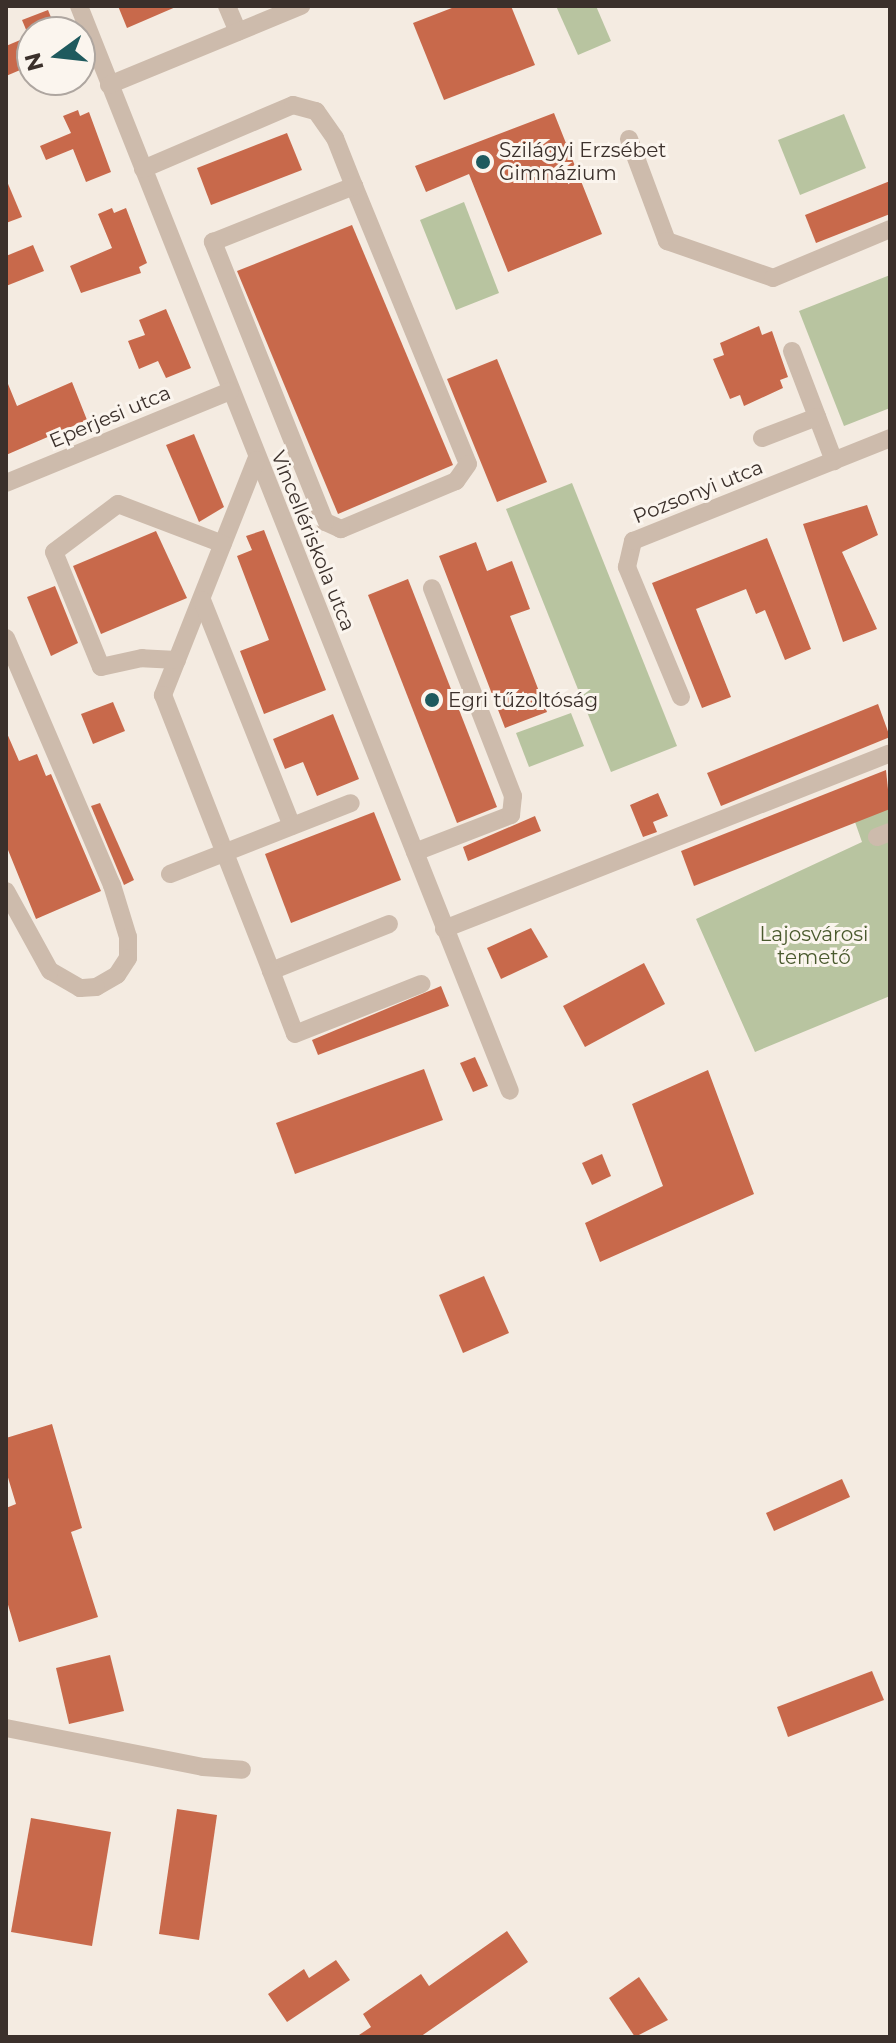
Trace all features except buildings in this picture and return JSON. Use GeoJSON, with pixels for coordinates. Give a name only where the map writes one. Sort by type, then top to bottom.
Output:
{"type":"FeatureCollection","features":[{"type":"Feature","properties":{"kind":"street","name":"Vincellériskola utca"},"geometry":{"type":"LineString","coordinates":[[79,6],[256,460],[510,1091]]}},
{"type":"Feature","properties":{"kind":"street"},"geometry":{"type":"LineString","coordinates":[[227,6],[238,32]]}},
{"type":"Feature","properties":{"kind":"street"},"geometry":{"type":"LineString","coordinates":[[109,85],[301,6]]}},
{"type":"Feature","properties":{"kind":"street"},"geometry":{"type":"LineString","coordinates":[[143,169],[293,105],[316,111],[335,138],[468,464],[456,481],[341,529],[325,522],[213,242],[354,186]]}},
{"type":"Feature","properties":{"kind":"street"},"geometry":{"type":"LineString","coordinates":[[629,139],[667,241],[773,278],[890,229]]}},
{"type":"Feature","properties":{"kind":"street"},"geometry":{"type":"LineString","coordinates":[[792,351],[834,461]]}},
{"type":"Feature","properties":{"kind":"street","name":"Eperjesi utca"},"geometry":{"type":"LineString","coordinates":[[6,483],[230,391]]}},
{"type":"Feature","properties":{"kind":"street"},"geometry":{"type":"LineString","coordinates":[[762,438],[817,417]]}},
{"type":"Feature","properties":{"kind":"street","name":"Pozsonyi utca"},"geometry":{"type":"LineString","coordinates":[[681,697],[627,567],[633,541],[890,438]]}},
{"type":"Feature","properties":{"kind":"street"},"geometry":{"type":"LineString","coordinates":[[256,460],[163,695],[295,1034],[421,984]]}},
{"type":"Feature","properties":{"kind":"street"},"geometry":{"type":"LineString","coordinates":[[177,660],[142,658],[101,667],[54,552],[118,504],[223,544]]}},
{"type":"Feature","properties":{"kind":"street"},"geometry":{"type":"LineString","coordinates":[[415,852],[511,815],[513,796],[432,588]]}},
{"type":"Feature","properties":{"kind":"street"},"geometry":{"type":"LineString","coordinates":[[202,600],[292,826]]}},
{"type":"Feature","properties":{"kind":"street"},"geometry":{"type":"LineString","coordinates":[[6,638],[112,885],[128,937],[128,958],[117,975],[96,987],[80,988],[50,971],[6,891]]}},
{"type":"Feature","properties":{"kind":"street"},"geometry":{"type":"LineString","coordinates":[[444,929],[890,753]]}},
{"type":"Feature","properties":{"kind":"street"},"geometry":{"type":"LineString","coordinates":[[170,874],[351,803]]}},
{"type":"Feature","properties":{"kind":"street"},"geometry":{"type":"LineString","coordinates":[[271,971],[389,924]]}},
{"type":"Feature","properties":{"kind":"street"},"geometry":{"type":"LineString","coordinates":[[6,1728],[203,1767],[242,1770]]}},
{"type":"Feature","properties":{"kind":"green space"},"geometry":{"type":"Polygon","coordinates":[[[556,6],[596,6],[611,41],[578,55],[556,6]]]}},
{"type":"Feature","properties":{"kind":"green space"},"geometry":{"type":"Polygon","coordinates":[[[844,114],[866,168],[800,195],[778,140],[844,114]]]}},
{"type":"Feature","properties":{"kind":"green space"},"geometry":{"type":"Polygon","coordinates":[[[464,202],[499,293],[456,310],[420,220],[464,202]]]}},
{"type":"Feature","properties":{"kind":"green space"},"geometry":{"type":"Polygon","coordinates":[[[890,275],[890,408],[844,426],[799,311],[890,275]]]}},
{"type":"Feature","properties":{"kind":"green space"},"geometry":{"type":"Polygon","coordinates":[[[572,483],[677,746],[611,772],[506,509],[572,483]]]}},
{"type":"Feature","properties":{"kind":"green space"},"geometry":{"type":"Polygon","coordinates":[[[571,713],[584,746],[529,767],[516,733],[571,713]]]}},
{"type":"Feature","properties":{"kind":"green space","name":"Lajosvárosi temető"},"geometry":{"type":"Polygon","coordinates":[[[890,807],[890,996],[755,1052],[696,919],[862,842],[855,822],[890,807]]]}},
{"type":"Feature","properties":{"kind":"place","name":"Szilágyi Erzsébet Gimnázium"},"geometry":{"type":"Point","coordinates":[483,162]}},
{"type":"Feature","properties":{"kind":"place","name":"Egri tűzoltóság"},"geometry":{"type":"Point","coordinates":[432,700]}}]}
